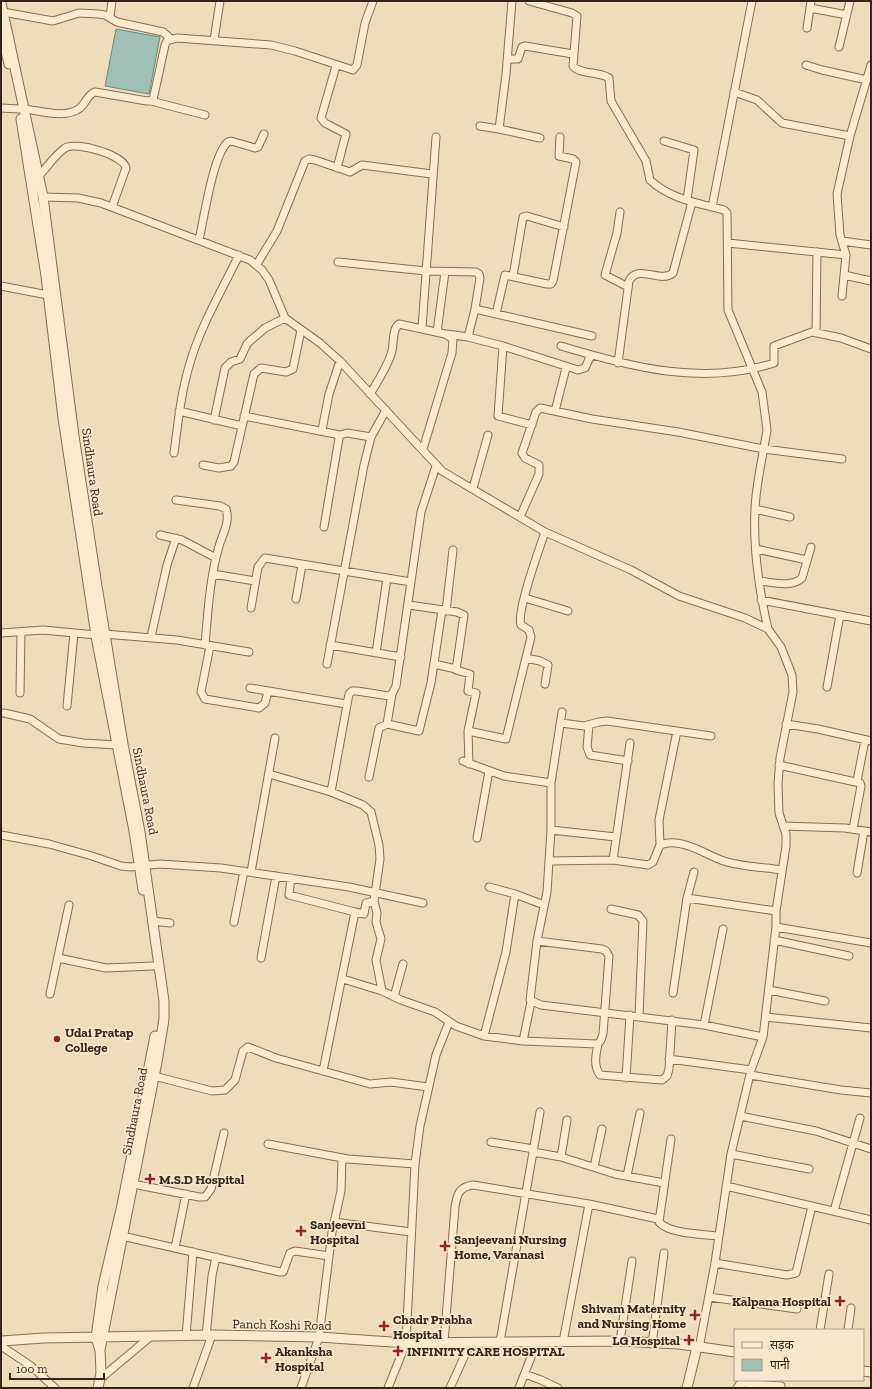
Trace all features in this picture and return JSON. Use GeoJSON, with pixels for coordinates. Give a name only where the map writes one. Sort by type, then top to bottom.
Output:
{"type":"FeatureCollection","features":[{"type":"Feature","properties":{"kind":"street"},"geometry":{"type":"LineString","coordinates":[[110,17],[112,1]]}},
{"type":"Feature","properties":{"kind":"street"},"geometry":{"type":"LineString","coordinates":[[214,40],[220,1]]}},
{"type":"Feature","properties":{"kind":"street"},"geometry":{"type":"LineString","coordinates":[[100,1338],[103,1286],[122,1205],[158,1016],[142,866],[117,744],[100,634],[63,418],[48,295],[22,109],[2,8],[53,21],[79,13],[98,14],[110,17],[118,22],[163,32],[171,38],[271,45],[295,51],[351,70],[356,68],[365,23],[373,1]]}},
{"type":"Feature","properties":{"kind":"street"},"geometry":{"type":"LineString","coordinates":[[499,129],[508,59],[512,1]]}},
{"type":"Feature","properties":{"kind":"street"},"geometry":{"type":"LineString","coordinates":[[529,1],[549,4],[577,16],[572,63],[574,68],[603,75],[609,78],[610,101],[646,160],[650,180],[670,194],[724,210],[727,214],[728,310],[762,392],[766,419],[764,449],[755,509],[756,549],[761,600],[768,629],[781,647],[792,675],[793,692],[779,765],[778,804],[786,834],[786,846],[776,911],[776,927],[763,1038],[751,1072],[731,1154],[709,1297],[699,1345],[687,1388]]}},
{"type":"Feature","properties":{"kind":"street"},"geometry":{"type":"LineString","coordinates":[[712,207],[752,1]]}},
{"type":"Feature","properties":{"kind":"street"},"geometry":{"type":"LineString","coordinates":[[839,47],[850,1]]}},
{"type":"Feature","properties":{"kind":"street"},"geometry":{"type":"LineString","coordinates":[[807,28],[810,5],[847,15]]}},
{"type":"Feature","properties":{"kind":"street"},"geometry":{"type":"LineString","coordinates":[[1,30],[22,109]]}},
{"type":"Feature","properties":{"kind":"street"},"geometry":{"type":"LineString","coordinates":[[151,101],[154,98],[165,45],[171,38]]}},
{"type":"Feature","properties":{"kind":"street"},"geometry":{"type":"LineString","coordinates":[[508,59],[518,59],[521,49],[525,46],[573,54]]}},
{"type":"Feature","properties":{"kind":"street"},"geometry":{"type":"LineString","coordinates":[[806,65],[867,80]]}},
{"type":"Feature","properties":{"kind":"street"},"geometry":{"type":"LineString","coordinates":[[842,296],[846,255],[842,241],[836,194],[850,136],[871,65]]}},
{"type":"Feature","properties":{"kind":"street"},"geometry":{"type":"LineString","coordinates":[[336,66],[321,118],[324,123],[346,134],[337,168]]}},
{"type":"Feature","properties":{"kind":"street"},"geometry":{"type":"LineString","coordinates":[[1,108],[68,114],[82,106],[90,94],[95,92],[151,101],[205,115]]}},
{"type":"Feature","properties":{"kind":"street"},"geometry":{"type":"LineString","coordinates":[[734,92],[757,100],[782,123],[850,136]]}},
{"type":"Feature","properties":{"kind":"street","name":"Sindhaura Road"},"geometry":{"type":"LineString","coordinates":[[22,109],[43,197],[100,634],[152,921],[164,1001],[164,1019],[154,1076],[133,1184],[100,1338],[99,1383]]}},
{"type":"Feature","properties":{"kind":"street"},"geometry":{"type":"LineString","coordinates":[[480,126],[540,138]]}},
{"type":"Feature","properties":{"kind":"street"},"geometry":{"type":"LineString","coordinates":[[199,240],[213,175],[223,147],[231,141],[255,148],[258,147],[264,134]]}},
{"type":"Feature","properties":{"kind":"street"},"geometry":{"type":"LineString","coordinates":[[422,328],[432,174],[436,137]]}},
{"type":"Feature","properties":{"kind":"street"},"geometry":{"type":"LineString","coordinates":[[496,314],[503,278],[505,275],[551,284],[564,228],[576,162],[573,159],[558,156],[560,137]]}},
{"type":"Feature","properties":{"kind":"street"},"geometry":{"type":"LineString","coordinates":[[618,363],[628,287],[632,277],[637,274],[646,273],[664,277],[673,273],[690,201],[694,150],[689,147],[664,141]]}},
{"type":"Feature","properties":{"kind":"street"},"geometry":{"type":"LineString","coordinates":[[39,176],[61,152],[70,146],[86,147],[118,158],[125,164],[126,168],[112,207]]}},
{"type":"Feature","properties":{"kind":"street"},"geometry":{"type":"LineString","coordinates":[[257,264],[278,231],[305,161],[309,159],[315,160],[350,172],[357,167],[368,166],[432,174]]}},
{"type":"Feature","properties":{"kind":"street"},"geometry":{"type":"LineString","coordinates":[[43,197],[78,198],[112,207],[239,255],[257,264],[269,280],[285,318],[320,343],[340,361],[442,471],[545,532],[630,570],[679,596],[745,618],[768,629]]}},
{"type":"Feature","properties":{"kind":"street"},"geometry":{"type":"LineString","coordinates":[[620,212],[617,234],[605,275],[628,287]]}},
{"type":"Feature","properties":{"kind":"street"},"geometry":{"type":"LineString","coordinates":[[514,276],[522,218],[527,216],[564,228]]}},
{"type":"Feature","properties":{"kind":"street"},"geometry":{"type":"LineString","coordinates":[[842,241],[871,245]]}},
{"type":"Feature","properties":{"kind":"street"},"geometry":{"type":"LineString","coordinates":[[728,243],[846,255]]}},
{"type":"Feature","properties":{"kind":"street"},"geometry":{"type":"LineString","coordinates":[[816,333],[817,252]]}},
{"type":"Feature","properties":{"kind":"street"},"geometry":{"type":"LineString","coordinates":[[174,453],[182,391],[192,356],[239,255]]}},
{"type":"Feature","properties":{"kind":"street"},"geometry":{"type":"LineString","coordinates":[[338,262],[426,271],[476,272],[479,274],[475,309],[468,337]]}},
{"type":"Feature","properties":{"kind":"street"},"geometry":{"type":"LineString","coordinates":[[437,332],[445,272]]}},
{"type":"Feature","properties":{"kind":"street"},"geometry":{"type":"LineString","coordinates":[[844,275],[871,281]]}},
{"type":"Feature","properties":{"kind":"street"},"geometry":{"type":"LineString","coordinates":[[1,286],[48,295]]}},
{"type":"Feature","properties":{"kind":"street"},"geometry":{"type":"LineString","coordinates":[[475,309],[592,336]]}},
{"type":"Feature","properties":{"kind":"street"},"geometry":{"type":"LineString","coordinates":[[214,420],[225,368],[231,362],[240,359],[247,344],[265,328],[285,318]]}},
{"type":"Feature","properties":{"kind":"street"},"geometry":{"type":"LineString","coordinates":[[370,394],[391,353],[396,326],[399,324],[445,334],[468,337],[503,346],[566,368],[582,370],[585,368],[591,355]]}},
{"type":"Feature","properties":{"kind":"street"},"geometry":{"type":"LineString","coordinates":[[203,465],[219,468],[231,466],[234,462],[250,386],[257,370],[268,368],[286,372],[293,369],[301,330]]}},
{"type":"Feature","properties":{"kind":"street"},"geometry":{"type":"LineString","coordinates":[[561,346],[618,363],[679,372],[728,372],[754,370],[774,363],[774,346],[812,332],[841,338],[871,349]]}},
{"type":"Feature","properties":{"kind":"street"},"geometry":{"type":"LineString","coordinates":[[423,449],[453,349],[453,339],[445,334]]}},
{"type":"Feature","properties":{"kind":"street"},"geometry":{"type":"LineString","coordinates":[[503,346],[498,416],[532,425]]}},
{"type":"Feature","properties":{"kind":"street"},"geometry":{"type":"LineString","coordinates":[[322,430],[330,394],[340,361]]}},
{"type":"Feature","properties":{"kind":"street"},"geometry":{"type":"LineString","coordinates":[[555,411],[566,368]]}},
{"type":"Feature","properties":{"kind":"street"},"geometry":{"type":"LineString","coordinates":[[520,517],[539,474],[539,465],[523,455],[522,450],[538,409],[544,408],[592,419],[678,432],[764,449],[842,459]]}},
{"type":"Feature","properties":{"kind":"street"},"geometry":{"type":"LineString","coordinates":[[327,664],[364,465],[372,437],[386,410]]}},
{"type":"Feature","properties":{"kind":"street"},"geometry":{"type":"LineString","coordinates":[[179,411],[242,426]]}},
{"type":"Feature","properties":{"kind":"street"},"geometry":{"type":"LineString","coordinates":[[244,416],[322,430],[340,435],[347,433],[372,437]]}},
{"type":"Feature","properties":{"kind":"street"},"geometry":{"type":"LineString","coordinates":[[324,528],[337,444],[340,435]]}},
{"type":"Feature","properties":{"kind":"street"},"geometry":{"type":"LineString","coordinates":[[473,488],[488,435]]}},
{"type":"Feature","properties":{"kind":"street"},"geometry":{"type":"LineString","coordinates":[[387,724],[392,694],[396,686],[401,657],[421,512],[436,466]]}},
{"type":"Feature","properties":{"kind":"street"},"geometry":{"type":"LineString","coordinates":[[176,500],[220,506],[226,509],[226,525],[216,558],[208,645],[201,692],[205,699],[259,708],[265,703],[268,691]]}},
{"type":"Feature","properties":{"kind":"street"},"geometry":{"type":"LineString","coordinates":[[755,509],[790,517]]}},
{"type":"Feature","properties":{"kind":"street"},"geometry":{"type":"LineString","coordinates":[[468,732],[506,739],[531,633],[520,622],[525,598],[545,532]]}},
{"type":"Feature","properties":{"kind":"street"},"geometry":{"type":"LineString","coordinates":[[160,535],[176,538],[216,558]]}},
{"type":"Feature","properties":{"kind":"street"},"geometry":{"type":"LineString","coordinates":[[151,637],[167,565],[176,538]]}},
{"type":"Feature","properties":{"kind":"street"},"geometry":{"type":"LineString","coordinates":[[759,581],[787,583],[799,581],[802,578],[811,547]]}},
{"type":"Feature","properties":{"kind":"street"},"geometry":{"type":"LineString","coordinates":[[756,549],[807,560]]}},
{"type":"Feature","properties":{"kind":"street"},"geometry":{"type":"LineString","coordinates":[[369,777],[380,728],[387,724],[419,731],[431,683],[453,550]]}},
{"type":"Feature","properties":{"kind":"street"},"geometry":{"type":"LineString","coordinates":[[251,608],[258,567],[265,558],[278,559],[343,572],[412,582]]}},
{"type":"Feature","properties":{"kind":"street"},"geometry":{"type":"LineString","coordinates":[[296,599],[302,565]]}},
{"type":"Feature","properties":{"kind":"street"},"geometry":{"type":"LineString","coordinates":[[214,574],[255,581]]}},
{"type":"Feature","properties":{"kind":"street"},"geometry":{"type":"LineString","coordinates":[[376,653],[387,578]]}},
{"type":"Feature","properties":{"kind":"street"},"geometry":{"type":"LineString","coordinates":[[525,598],[568,611]]}},
{"type":"Feature","properties":{"kind":"street"},"geometry":{"type":"LineString","coordinates":[[761,600],[871,621]]}},
{"type":"Feature","properties":{"kind":"street"},"geometry":{"type":"LineString","coordinates":[[409,605],[444,610],[464,615],[456,669]]}},
{"type":"Feature","properties":{"kind":"street"},"geometry":{"type":"LineString","coordinates":[[827,687],[840,615]]}},
{"type":"Feature","properties":{"kind":"street"},"geometry":{"type":"LineString","coordinates":[[1,633],[21,633],[43,630],[151,637],[249,652]]}},
{"type":"Feature","properties":{"kind":"street"},"geometry":{"type":"LineString","coordinates":[[20,693],[21,633]]}},
{"type":"Feature","properties":{"kind":"street"},"geometry":{"type":"LineString","coordinates":[[67,706],[74,633]]}},
{"type":"Feature","properties":{"kind":"street"},"geometry":{"type":"LineString","coordinates":[[330,645],[401,657]]}},
{"type":"Feature","properties":{"kind":"street"},"geometry":{"type":"LineString","coordinates":[[526,658],[540,661],[548,665],[545,684]]}},
{"type":"Feature","properties":{"kind":"street"},"geometry":{"type":"LineString","coordinates":[[434,664],[470,674],[468,691],[476,694],[468,732],[466,763],[510,777],[551,784]]}},
{"type":"Feature","properties":{"kind":"street"},"geometry":{"type":"LineString","coordinates":[[250,688],[346,704]]}},
{"type":"Feature","properties":{"kind":"street"},"geometry":{"type":"LineString","coordinates":[[331,792],[346,704],[352,691],[383,696],[392,694]]}},
{"type":"Feature","properties":{"kind":"street"},"geometry":{"type":"LineString","coordinates":[[523,1041],[531,1002],[530,998],[537,941],[544,906],[550,861],[551,784],[562,712]]}},
{"type":"Feature","properties":{"kind":"street"},"geometry":{"type":"LineString","coordinates":[[4,713],[30,719],[59,739],[83,743],[117,744]]}},
{"type":"Feature","properties":{"kind":"street"},"geometry":{"type":"LineString","coordinates":[[560,723],[589,725],[607,721],[711,736]]}},
{"type":"Feature","properties":{"kind":"street"},"geometry":{"type":"LineString","coordinates":[[786,724],[818,729],[868,740],[857,782]]}},
{"type":"Feature","properties":{"kind":"street"},"geometry":{"type":"LineString","coordinates":[[589,725],[587,747],[590,755],[628,761]]}},
{"type":"Feature","properties":{"kind":"street"},"geometry":{"type":"LineString","coordinates":[[550,861],[613,860],[648,865],[653,862],[660,845],[659,820],[677,731]]}},
{"type":"Feature","properties":{"kind":"street"},"geometry":{"type":"LineString","coordinates":[[234,922],[269,774],[275,738]]}},
{"type":"Feature","properties":{"kind":"street"},"geometry":{"type":"LineString","coordinates":[[613,860],[630,743]]}},
{"type":"Feature","properties":{"kind":"street"},"geometry":{"type":"LineString","coordinates":[[779,765],[860,783],[861,786],[853,829]]}},
{"type":"Feature","properties":{"kind":"street"},"geometry":{"type":"LineString","coordinates":[[477,838],[489,771]]}},
{"type":"Feature","properties":{"kind":"street"},"geometry":{"type":"LineString","coordinates":[[269,774],[331,792],[363,805],[371,812],[379,845],[380,859],[374,901],[378,913],[376,922],[381,939],[376,960],[382,991]]}},
{"type":"Feature","properties":{"kind":"street"},"geometry":{"type":"LineString","coordinates":[[783,826],[812,826],[867,831],[857,872]]}},
{"type":"Feature","properties":{"kind":"street"},"geometry":{"type":"LineString","coordinates":[[551,830],[616,837]]}},
{"type":"Feature","properties":{"kind":"street"},"geometry":{"type":"LineString","coordinates":[[1,835],[49,844],[92,856],[120,866],[168,864],[247,872],[375,892],[423,903]]}},
{"type":"Feature","properties":{"kind":"street"},"geometry":{"type":"LineString","coordinates":[[660,845],[665,843],[679,844],[699,849],[721,860],[782,870]]}},
{"type":"Feature","properties":{"kind":"street"},"geometry":{"type":"LineString","coordinates":[[672,993],[687,898],[694,872]]}},
{"type":"Feature","properties":{"kind":"street"},"geometry":{"type":"LineString","coordinates":[[261,958],[276,876]]}},
{"type":"Feature","properties":{"kind":"street"},"geometry":{"type":"LineString","coordinates":[[291,878],[289,895],[364,914],[366,902],[374,901]]}},
{"type":"Feature","properties":{"kind":"street"},"geometry":{"type":"LineString","coordinates":[[489,887],[515,894],[544,906]]}},
{"type":"Feature","properties":{"kind":"street"},"geometry":{"type":"LineString","coordinates":[[484,1036],[506,952],[515,894]]}},
{"type":"Feature","properties":{"kind":"street"},"geometry":{"type":"LineString","coordinates":[[687,898],[776,911]]}},
{"type":"Feature","properties":{"kind":"street"},"geometry":{"type":"LineString","coordinates":[[50,994],[70,906]]}},
{"type":"Feature","properties":{"kind":"street"},"geometry":{"type":"LineString","coordinates":[[611,909],[638,915],[643,921],[639,1016]]}},
{"type":"Feature","properties":{"kind":"street"},"geometry":{"type":"LineString","coordinates":[[324,1071],[355,912]]}},
{"type":"Feature","properties":{"kind":"street"},"geometry":{"type":"LineString","coordinates":[[152,921],[170,923]]}},
{"type":"Feature","properties":{"kind":"street"},"geometry":{"type":"LineString","coordinates":[[776,927],[871,943]]}},
{"type":"Feature","properties":{"kind":"street"},"geometry":{"type":"LineString","coordinates":[[704,1025],[723,929]]}},
{"type":"Feature","properties":{"kind":"street"},"geometry":{"type":"LineString","coordinates":[[774,940],[849,956]]}},
{"type":"Feature","properties":{"kind":"street"},"geometry":{"type":"LineString","coordinates":[[537,941],[602,949],[606,951],[609,956],[603,1013],[603,1034],[598,1044],[596,1071],[600,1075],[662,1080],[667,1076],[672,1020]]}},
{"type":"Feature","properties":{"kind":"street"},"geometry":{"type":"LineString","coordinates":[[58,958],[110,968],[153,966]]}},
{"type":"Feature","properties":{"kind":"street"},"geometry":{"type":"LineString","coordinates":[[394,997],[403,964]]}},
{"type":"Feature","properties":{"kind":"street"},"geometry":{"type":"LineString","coordinates":[[343,979],[382,991],[435,1012],[456,1026],[484,1036],[523,1041],[598,1044]]}},
{"type":"Feature","properties":{"kind":"street"},"geometry":{"type":"LineString","coordinates":[[769,990],[825,1001]]}},
{"type":"Feature","properties":{"kind":"street"},"geometry":{"type":"LineString","coordinates":[[531,1002],[541,1005],[603,1013],[672,1020],[704,1025],[763,1038]]}},
{"type":"Feature","properties":{"kind":"street"},"geometry":{"type":"LineString","coordinates":[[626,1078],[630,1015]]}},
{"type":"Feature","properties":{"kind":"street"},"geometry":{"type":"LineString","coordinates":[[766,1017],[871,1028]]}},
{"type":"Feature","properties":{"kind":"street"},"geometry":{"type":"LineString","coordinates":[[388,1388],[406,1343],[415,1164],[420,1126],[436,1055],[449,1022]]}},
{"type":"Feature","properties":{"kind":"street"},"geometry":{"type":"LineString","coordinates":[[154,1076],[212,1091],[225,1090],[235,1080],[243,1051],[248,1047],[276,1058],[370,1084],[396,1082],[428,1087]]}},
{"type":"Feature","properties":{"kind":"street"},"geometry":{"type":"LineString","coordinates":[[669,1059],[751,1072],[834,1089],[871,1093]]}},
{"type":"Feature","properties":{"kind":"street"},"geometry":{"type":"LineString","coordinates":[[500,1342],[540,1112]]}},
{"type":"Feature","properties":{"kind":"street"},"geometry":{"type":"LineString","coordinates":[[628,1176],[640,1113]]}},
{"type":"Feature","properties":{"kind":"street"},"geometry":{"type":"LineString","coordinates":[[740,1116],[816,1131],[871,1149]]}},
{"type":"Feature","properties":{"kind":"street"},"geometry":{"type":"LineString","coordinates":[[834,1211],[860,1118]]}},
{"type":"Feature","properties":{"kind":"street"},"geometry":{"type":"LineString","coordinates":[[561,1157],[567,1120]]}},
{"type":"Feature","properties":{"kind":"street"},"geometry":{"type":"LineString","coordinates":[[594,1167],[602,1129]]}},
{"type":"Feature","properties":{"kind":"street"},"geometry":{"type":"LineString","coordinates":[[133,1184],[186,1194],[199,1198],[205,1197],[209,1194],[224,1133]]}},
{"type":"Feature","properties":{"kind":"street"},"geometry":{"type":"LineString","coordinates":[[658,1219],[672,1139]]}},
{"type":"Feature","properties":{"kind":"street"},"geometry":{"type":"LineString","coordinates":[[491,1142],[534,1150],[628,1176],[664,1183]]}},
{"type":"Feature","properties":{"kind":"street"},"geometry":{"type":"LineString","coordinates":[[268,1144],[342,1158],[415,1164]]}},
{"type":"Feature","properties":{"kind":"street"},"geometry":{"type":"LineString","coordinates":[[731,1154],[809,1169]]}},
{"type":"Feature","properties":{"kind":"street"},"geometry":{"type":"LineString","coordinates":[[301,1388],[319,1337],[334,1222],[341,1191],[342,1158]]}},
{"type":"Feature","properties":{"kind":"street"},"geometry":{"type":"LineString","coordinates":[[444,1343],[457,1194],[460,1189],[465,1186],[473,1185],[589,1204],[658,1219],[664,1227],[679,1232],[718,1236]]}},
{"type":"Feature","properties":{"kind":"street"},"geometry":{"type":"LineString","coordinates":[[726,1186],[871,1220]]}},
{"type":"Feature","properties":{"kind":"street"},"geometry":{"type":"LineString","coordinates":[[175,1248],[186,1194]]}},
{"type":"Feature","properties":{"kind":"street"},"geometry":{"type":"LineString","coordinates":[[563,1342],[589,1204]]}},
{"type":"Feature","properties":{"kind":"street"},"geometry":{"type":"LineString","coordinates":[[715,1263],[787,1275],[796,1273],[812,1206]]}},
{"type":"Feature","properties":{"kind":"street"},"geometry":{"type":"LineString","coordinates":[[334,1222],[411,1232]]}},
{"type":"Feature","properties":{"kind":"street"},"geometry":{"type":"LineString","coordinates":[[122,1236],[280,1272],[283,1272],[290,1253],[295,1251],[329,1256]]}},
{"type":"Feature","properties":{"kind":"street"},"geometry":{"type":"LineString","coordinates":[[186,1336],[193,1252]]}},
{"type":"Feature","properties":{"kind":"street"},"geometry":{"type":"LineString","coordinates":[[652,1344],[664,1253]]}},
{"type":"Feature","properties":{"kind":"street"},"geometry":{"type":"LineString","coordinates":[[193,1388],[209,1336],[212,1276],[216,1257]]}},
{"type":"Feature","properties":{"kind":"street"},"geometry":{"type":"LineString","coordinates":[[620,1341],[632,1261]]}},
{"type":"Feature","properties":{"kind":"street"},"geometry":{"type":"LineString","coordinates":[[820,1329],[829,1274]]}},
{"type":"Feature","properties":{"kind":"street"},"geometry":{"type":"LineString","coordinates":[[709,1297],[797,1309]]}},
{"type":"Feature","properties":{"kind":"street"},"geometry":{"type":"LineString","coordinates":[[848,1329],[851,1308]]}},
{"type":"Feature","properties":{"kind":"street","name":"Panch Koshi Road"},"geometry":{"type":"LineString","coordinates":[[1,1341],[186,1336],[319,1337],[406,1343],[459,1343],[469,1341],[620,1341],[631,1343],[699,1345],[734,1352]]}},
{"type":"Feature","properties":{"kind":"street"},"geometry":{"type":"LineString","coordinates":[[99,1383],[150,1337]]}},
{"type":"Feature","properties":{"kind":"street","name":"Panch Koshi Road"},"geometry":{"type":"LineString","coordinates":[[459,1343],[470,1346],[535,1347],[620,1347],[631,1343]]}},
{"type":"Feature","properties":{"kind":"street"},"geometry":{"type":"LineString","coordinates":[[693,1388],[699,1345]]}},
{"type":"Feature","properties":{"kind":"street"},"geometry":{"type":"LineString","coordinates":[[1,1346],[31,1366],[55,1388]]}},
{"type":"Feature","properties":{"kind":"street"},"geometry":{"type":"LineString","coordinates":[[451,1388],[470,1346]]}},
{"type":"Feature","properties":{"kind":"street"},"geometry":{"type":"LineString","coordinates":[[519,1388],[535,1347]]}},
{"type":"Feature","properties":{"kind":"street"},"geometry":{"type":"LineString","coordinates":[[525,1374],[558,1388]]}},
{"type":"Feature","properties":{"kind":"street"},"geometry":{"type":"LineString","coordinates":[[737,1388],[743,1383],[781,1385]]}},
{"type":"Feature","properties":{"kind":"water"},"geometry":{"type":"Polygon","coordinates":[[[116,29],[160,37],[149,94],[105,86],[116,29]]]}},
{"type":"Feature","properties":{"kind":"place","name":"Udai Pratap College"},"geometry":{"type":"Point","coordinates":[57,1039]}},
{"type":"Feature","properties":{"kind":"place","name":"M.S.D Hospital"},"geometry":{"type":"Point","coordinates":[150,1179]}},
{"type":"Feature","properties":{"kind":"place","name":"Sanjeevni Hospital"},"geometry":{"type":"Point","coordinates":[301,1231]}},
{"type":"Feature","properties":{"kind":"place","name":"Sanjeevani Nursing Home, Varanasi"},"geometry":{"type":"Point","coordinates":[445,1246]}},
{"type":"Feature","properties":{"kind":"place","name":"Kalpana Hospital"},"geometry":{"type":"Point","coordinates":[840,1301]}},
{"type":"Feature","properties":{"kind":"place","name":"Shivam Maternity and Nursing Home"},"geometry":{"type":"Point","coordinates":[695,1315]}},
{"type":"Feature","properties":{"kind":"place","name":"Chadr Prabha Hospital"},"geometry":{"type":"Point","coordinates":[384,1326]}},
{"type":"Feature","properties":{"kind":"place","name":"LG Hospital"},"geometry":{"type":"Point","coordinates":[689,1340]}},
{"type":"Feature","properties":{"kind":"place","name":"INFINITY CARE HOSPITAL"},"geometry":{"type":"Point","coordinates":[398,1351]}},
{"type":"Feature","properties":{"kind":"place","name":"Akanksha Hospital"},"geometry":{"type":"Point","coordinates":[266,1358]}}]}
